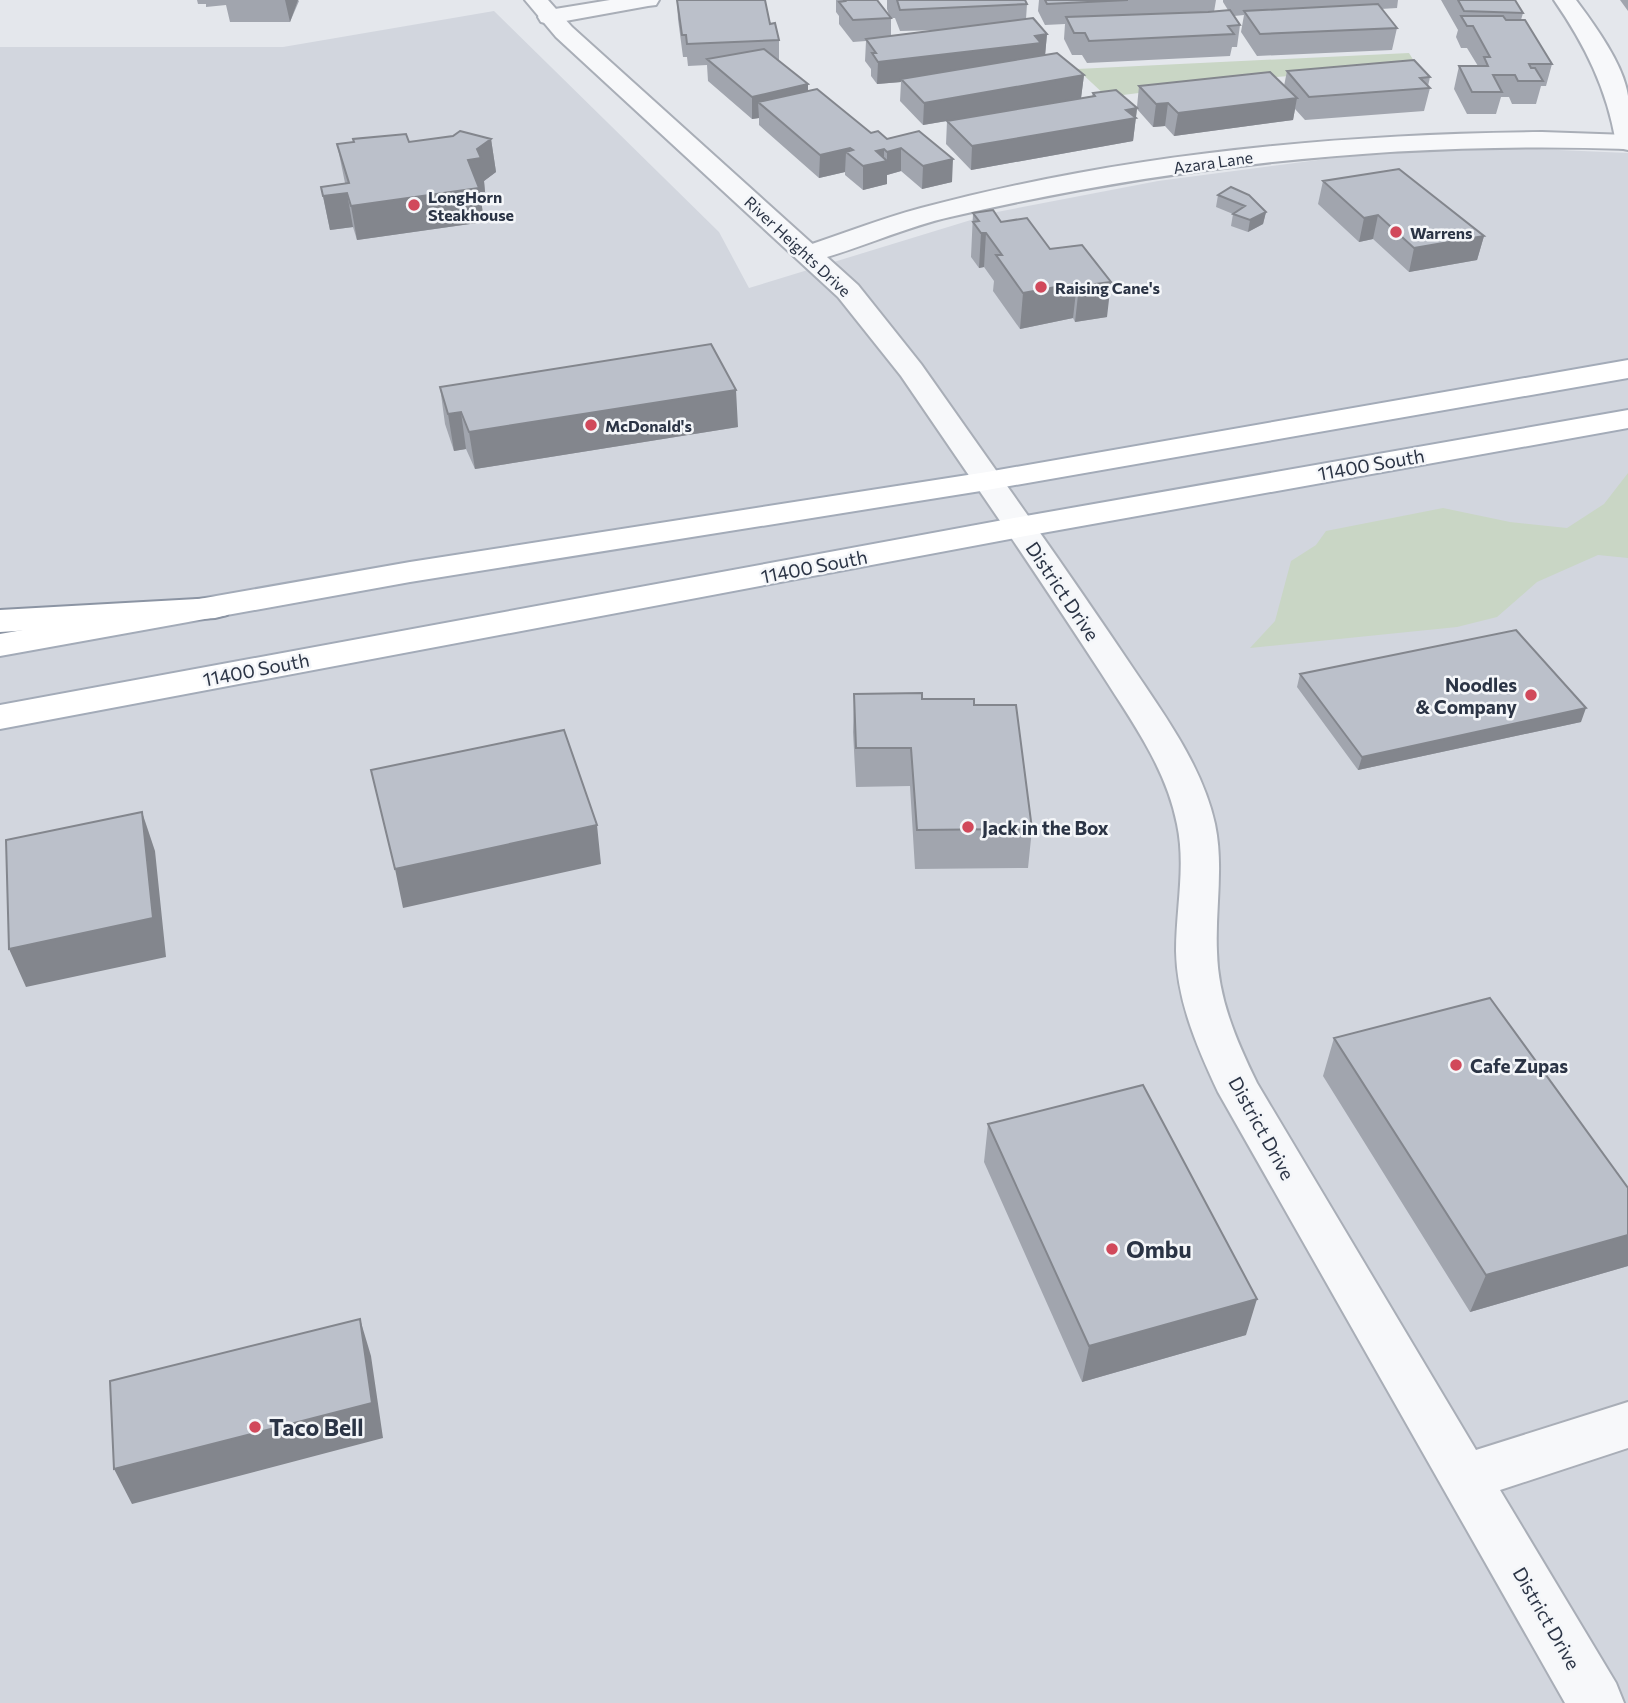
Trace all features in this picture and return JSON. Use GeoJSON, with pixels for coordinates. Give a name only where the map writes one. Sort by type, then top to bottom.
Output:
{"type":"FeatureCollection","features":[{"type":"Feature","properties":{"kind":"main road"},"geometry":{"type":"LineString","coordinates":[[0,645],[410,572],[987,481],[1628,369]]}},
{"type":"Feature","properties":{"kind":"main road","name":"11400 South"},"geometry":{"type":"LineString","coordinates":[[0,717],[1020,527],[1628,419]]}},
{"type":"Feature","properties":{"kind":"main road"},"geometry":{"type":"LineString","coordinates":[[0,621],[215,608]]}},
{"type":"Feature","properties":{"kind":"street"},"geometry":{"type":"LineString","coordinates":[[542,8],[648,0]]}},
{"type":"Feature","properties":{"kind":"street"},"geometry":{"type":"LineString","coordinates":[[1564,0],[1586,30],[1601,58],[1624,120],[1628,142]]}},
{"type":"Feature","properties":{"kind":"street","name":"River Heights Drive"},"geometry":{"type":"LineString","coordinates":[[542,8],[848,291],[884,334],[1020,527]]}},
{"type":"Feature","properties":{"kind":"street","name":"Azara Lane"},"geometry":{"type":"LineString","coordinates":[[809,254],[943,211],[1070,184],[1219,160],[1445,139],[1543,137],[1628,142]]}},
{"type":"Feature","properties":{"kind":"street","name":"District Drive"},"geometry":{"type":"LineString","coordinates":[[1020,527],[1154,728],[1183,780],[1197,825],[1197,965],[1204,1009],[1217,1045],[1240,1092],[1596,1703]]}},
{"type":"Feature","properties":{"kind":"street"},"geometry":{"type":"LineString","coordinates":[[1465,1477],[1628,1425]]}},
{"type":"Feature","properties":{"kind":"shaded area"},"geometry":{"type":"Polygon","coordinates":[[[494,11],[719,232],[749,288],[997,212],[1158,181],[1341,157],[1492,147],[1628,153],[1628,1703],[0,1703],[0,47],[283,47],[494,11]]]}},
{"type":"Feature","properties":{"kind":"green space"},"geometry":{"type":"Polygon","coordinates":[[[1409,53],[1417,66],[1250,79],[1107,97],[1077,69],[1409,53]]]}},
{"type":"Feature","properties":{"kind":"green space"},"geometry":{"type":"Polygon","coordinates":[[[1628,473],[1628,558],[1598,555],[1537,582],[1497,617],[1457,627],[1250,648],[1275,621],[1291,561],[1316,545],[1326,531],[1443,508],[1510,522],[1567,528],[1604,504],[1628,473]]]}},
{"type":"Feature","properties":{"kind":"building"},"geometry":{"type":"Polygon","coordinates":[[[677,0],[765,0],[770,24],[775,23],[779,40],[687,44],[686,35],[682,35],[677,0]]]}},
{"type":"Feature","properties":{"kind":"building"},"geometry":{"type":"Polygon","coordinates":[[[877,0],[891,18],[853,20],[839,2],[877,0]]]}},
{"type":"Feature","properties":{"kind":"building"},"geometry":{"type":"Polygon","coordinates":[[[897,0],[1025,0],[1027,4],[900,10],[897,0]]]}},
{"type":"Feature","properties":{"kind":"building"},"geometry":{"type":"Polygon","coordinates":[[[1045,0],[1128,0],[1047,4],[1045,0]]]}},
{"type":"Feature","properties":{"kind":"building"},"geometry":{"type":"Polygon","coordinates":[[[1458,0],[1515,0],[1523,13],[1464,11],[1458,0]]]}},
{"type":"Feature","properties":{"kind":"building"},"geometry":{"type":"Polygon","coordinates":[[[1378,4],[1397,28],[1260,34],[1244,11],[1378,4]]]}},
{"type":"Feature","properties":{"kind":"building"},"geometry":{"type":"Polygon","coordinates":[[[1230,10],[1240,25],[1228,26],[1234,34],[1089,41],[1085,33],[1074,33],[1066,17],[1208,12],[1230,10]]]}},
{"type":"Feature","properties":{"kind":"building"},"geometry":{"type":"Polygon","coordinates":[[[1461,16],[1503,16],[1506,20],[1525,20],[1552,64],[1529,64],[1543,81],[1518,81],[1515,75],[1493,75],[1502,92],[1472,92],[1459,66],[1488,66],[1484,57],[1490,57],[1473,26],[1467,26],[1461,16]]]}},
{"type":"Feature","properties":{"kind":"building"},"geometry":{"type":"Polygon","coordinates":[[[1033,18],[1047,34],[1035,36],[1041,43],[878,62],[872,53],[876,53],[866,39],[1033,18]]]}},
{"type":"Feature","properties":{"kind":"building"},"geometry":{"type":"Polygon","coordinates":[[[764,49],[808,84],[752,97],[707,59],[764,49]]]}},
{"type":"Feature","properties":{"kind":"building"},"geometry":{"type":"Polygon","coordinates":[[[1057,53],[1084,75],[924,103],[901,79],[1057,53]]]}},
{"type":"Feature","properties":{"kind":"building"},"geometry":{"type":"Polygon","coordinates":[[[1414,60],[1430,77],[1420,78],[1430,88],[1309,97],[1287,71],[1414,60]]]}},
{"type":"Feature","properties":{"kind":"building"},"geometry":{"type":"Polygon","coordinates":[[[1270,72],[1297,98],[1178,113],[1168,103],[1156,104],[1139,86],[1270,72]]]}},
{"type":"Feature","properties":{"kind":"building"},"geometry":{"type":"Polygon","coordinates":[[[817,89],[871,133],[878,131],[887,139],[919,131],[953,159],[923,166],[901,148],[887,152],[884,149],[876,151],[887,161],[863,166],[846,152],[853,150],[850,148],[820,155],[758,102],[817,89]]]}},
{"type":"Feature","properties":{"kind":"building"},"geometry":{"type":"Polygon","coordinates":[[[1116,90],[1137,108],[1126,110],[1136,118],[972,146],[947,121],[1095,96],[1093,93],[1116,90]]]}},
{"type":"Feature","properties":{"kind":"building"},"geometry":{"type":"Polygon","coordinates":[[[460,131],[491,139],[477,149],[481,158],[468,160],[479,188],[351,206],[347,193],[323,196],[321,187],[349,183],[337,144],[354,142],[353,139],[406,134],[409,142],[453,136],[460,131]]]}},
{"type":"Feature","properties":{"kind":"building"},"geometry":{"type":"Polygon","coordinates":[[[1399,169],[1484,236],[1414,248],[1378,215],[1364,218],[1323,181],[1399,169]]]}},
{"type":"Feature","properties":{"kind":"building"},"geometry":{"type":"Polygon","coordinates":[[[1231,187],[1249,195],[1266,212],[1250,220],[1233,214],[1245,206],[1218,195],[1231,187]]]}},
{"type":"Feature","properties":{"kind":"building"},"geometry":{"type":"Polygon","coordinates":[[[993,210],[1001,222],[1027,218],[1050,249],[1082,245],[1111,282],[1079,286],[1077,283],[1023,293],[996,255],[1002,255],[986,233],[981,233],[973,222],[979,221],[973,213],[993,210]]]}},
{"type":"Feature","properties":{"kind":"building"},"geometry":{"type":"Polygon","coordinates":[[[711,344],[736,390],[469,432],[461,412],[448,414],[440,387],[711,344]]]}},
{"type":"Feature","properties":{"kind":"building"},"geometry":{"type":"Polygon","coordinates":[[[1516,630],[1586,708],[1362,757],[1300,674],[1516,630]]]}},
{"type":"Feature","properties":{"kind":"building"},"geometry":{"type":"Polygon","coordinates":[[[922,693],[922,699],[974,699],[974,705],[1016,705],[1032,829],[917,830],[911,748],[856,748],[854,694],[922,693]]]}},
{"type":"Feature","properties":{"kind":"building"},"geometry":{"type":"Polygon","coordinates":[[[564,730],[597,825],[395,869],[371,770],[564,730]]]}},
{"type":"Feature","properties":{"kind":"building"},"geometry":{"type":"Polygon","coordinates":[[[142,812],[153,918],[9,949],[6,840],[142,812]]]}},
{"type":"Feature","properties":{"kind":"building"},"geometry":{"type":"Polygon","coordinates":[[[1490,998],[1628,1188],[1628,1235],[1486,1275],[1334,1038],[1490,998]]]}},
{"type":"Feature","properties":{"kind":"building","name":"Ombu"},"geometry":{"type":"Polygon","coordinates":[[[1143,1085],[1257,1299],[1089,1346],[988,1124],[1143,1085]]]}},
{"type":"Feature","properties":{"kind":"building"},"geometry":{"type":"Polygon","coordinates":[[[360,1319],[372,1403],[114,1469],[110,1381],[360,1319]]]}},
{"type":"Feature","properties":{"kind":"place","name":"LongHorn Steakhouse"},"geometry":{"type":"Point","coordinates":[414,205]}},
{"type":"Feature","properties":{"kind":"place","name":"Warrens"},"geometry":{"type":"Point","coordinates":[1396,232]}},
{"type":"Feature","properties":{"kind":"place","name":"Raising Cane's"},"geometry":{"type":"Point","coordinates":[1041,287]}},
{"type":"Feature","properties":{"kind":"place","name":"McDonald's"},"geometry":{"type":"Point","coordinates":[591,425]}},
{"type":"Feature","properties":{"kind":"place","name":"Noodles & Company"},"geometry":{"type":"Point","coordinates":[1531,695]}},
{"type":"Feature","properties":{"kind":"place","name":"Jack in the Box"},"geometry":{"type":"Point","coordinates":[968,827]}},
{"type":"Feature","properties":{"kind":"place","name":"Cafe Zupas"},"geometry":{"type":"Point","coordinates":[1456,1065]}},
{"type":"Feature","properties":{"kind":"place","name":"Ombu"},"geometry":{"type":"Point","coordinates":[1112,1249]}},
{"type":"Feature","properties":{"kind":"place","name":"Taco Bell"},"geometry":{"type":"Point","coordinates":[255,1427]}}]}
